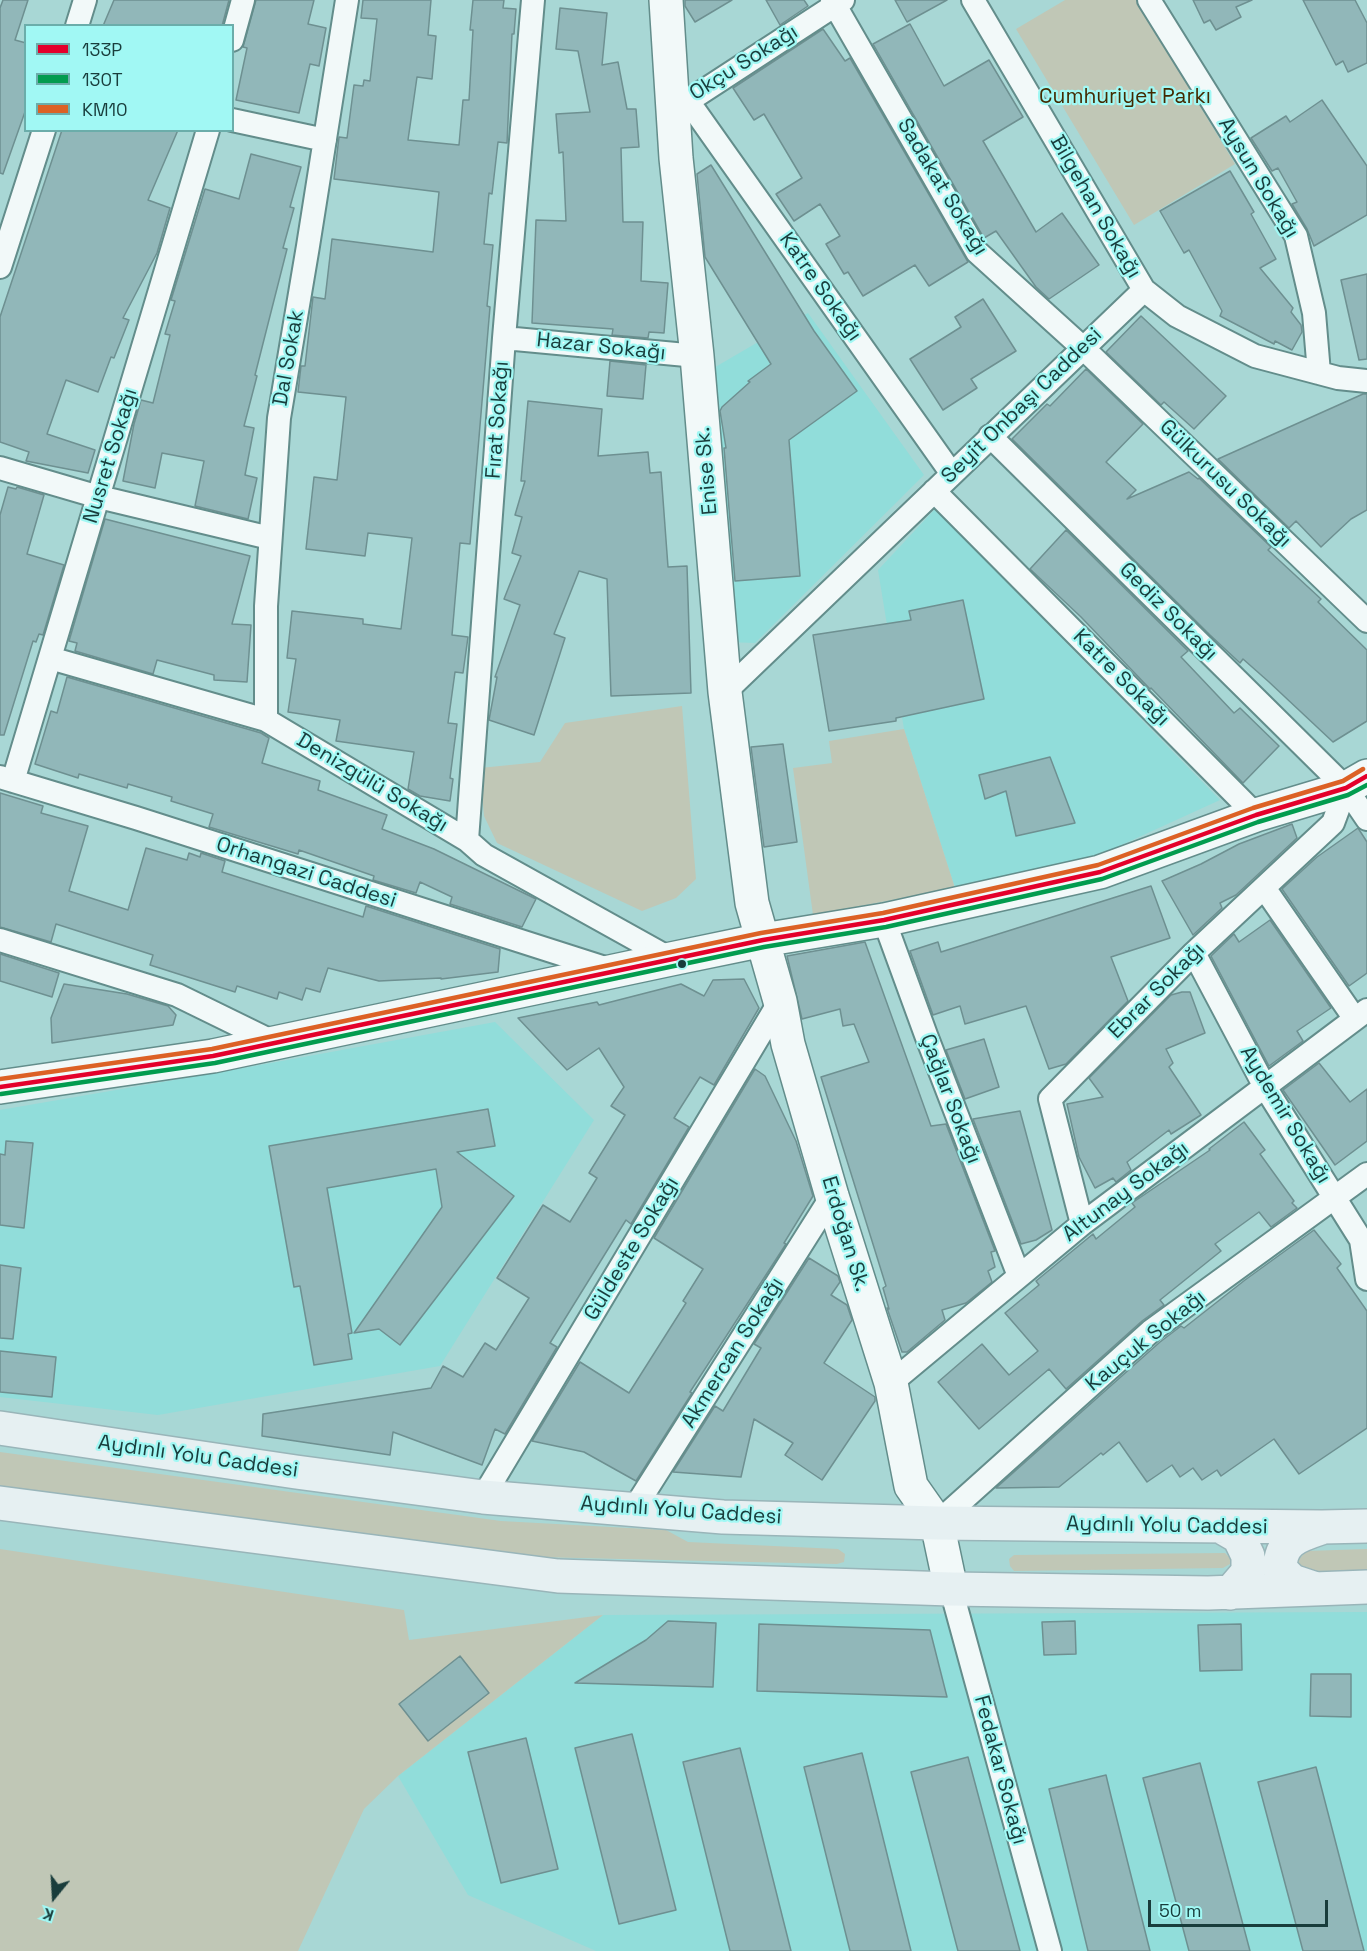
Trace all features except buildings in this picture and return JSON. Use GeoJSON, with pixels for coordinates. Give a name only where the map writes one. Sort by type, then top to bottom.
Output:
{"type":"FeatureCollection","features":[{"type":"Feature","properties":{"kind":"main road","name":"Aydınlı Yolu Caddesi"},"geometry":{"type":"LineString","coordinates":[[0,1428],[483,1497],[723,1516],[937,1523],[1367,1526]]}},
{"type":"Feature","properties":{"kind":"main road"},"geometry":{"type":"LineString","coordinates":[[0,1503],[558,1576],[951,1589],[1230,1593],[1367,1587]]}},
{"type":"Feature","properties":{"kind":"main road"},"geometry":{"type":"LineString","coordinates":[[1220,1526],[1239,1537],[1248,1556],[1248,1572],[1230,1593]]}},
{"type":"Feature","properties":{"kind":"main road"},"geometry":{"type":"LineString","coordinates":[[1316,1589],[1292,1581],[1280,1569],[1280,1556],[1294,1536],[1322,1527]]}},
{"type":"Feature","properties":{"kind":"street"},"geometry":{"type":"LineString","coordinates":[[78,24],[86,0]]}},
{"type":"Feature","properties":{"kind":"street"},"geometry":{"type":"LineString","coordinates":[[234,33],[243,0]]}},
{"type":"Feature","properties":{"kind":"street","name":"Dal Sokak"},"geometry":{"type":"LineString","coordinates":[[266,720],[266,606],[279,418],[347,0]]}},
{"type":"Feature","properties":{"kind":"street","name":"Fırat Sokağı"},"geometry":{"type":"LineString","coordinates":[[467,840],[504,338],[533,0]]}},
{"type":"Feature","properties":{"kind":"street","name":"Enise Sk."},"geometry":{"type":"LineString","coordinates":[[666,0],[681,101],[676,158],[697,356],[725,692],[752,903],[763,940]]}},
{"type":"Feature","properties":{"kind":"street","name":"Bilgehan Sokağı"},"geometry":{"type":"LineString","coordinates":[[973,0],[1143,290]]}},
{"type":"Feature","properties":{"kind":"street","name":"Aysun Sokağı"},"geometry":{"type":"LineString","coordinates":[[1149,0],[1296,236],[1314,313],[1319,373]]}},
{"type":"Feature","properties":{"kind":"street","name":"Okçu Sokağı"},"geometry":{"type":"LineString","coordinates":[[681,101],[837,2]]}},
{"type":"Feature","properties":{"kind":"street","name":"Sadakat Sokağı"},"geometry":{"type":"LineString","coordinates":[[837,2],[977,252],[1083,348]]}},
{"type":"Feature","properties":{"kind":"street","name":"Katre Sokağı"},"geometry":{"type":"LineString","coordinates":[[681,101],[952,474]]}},
{"type":"Feature","properties":{"kind":"street"},"geometry":{"type":"LineString","coordinates":[[234,120],[325,140]]}},
{"type":"Feature","properties":{"kind":"street"},"geometry":{"type":"LineString","coordinates":[[0,267],[43,132]]}},
{"type":"Feature","properties":{"kind":"street","name":"Nusret Sokağı"},"geometry":{"type":"LineString","coordinates":[[6,779],[50,658],[207,132]]}},
{"type":"Feature","properties":{"kind":"street"},"geometry":{"type":"LineString","coordinates":[[1143,290],[1177,316],[1256,356],[1338,378],[1367,381]]}},
{"type":"Feature","properties":{"kind":"street","name":"Seyit Onbaşı Caddesi"},"geometry":{"type":"LineString","coordinates":[[725,692],[1143,290]]}},
{"type":"Feature","properties":{"kind":"street","name":"Hazar Sokağı"},"geometry":{"type":"LineString","coordinates":[[504,338],[697,356]]}},
{"type":"Feature","properties":{"kind":"street","name":"Gülkurusu Sokağı"},"geometry":{"type":"LineString","coordinates":[[1083,348],[1367,621]]}},
{"type":"Feature","properties":{"kind":"street","name":"Gediz Sokağı"},"geometry":{"type":"LineString","coordinates":[[990,436],[1356,782],[1367,819]]}},
{"type":"Feature","properties":{"kind":"street"},"geometry":{"type":"LineString","coordinates":[[0,468],[99,496],[270,538]]}},
{"type":"Feature","properties":{"kind":"street","name":"Katre Sokağı"},"geometry":{"type":"LineString","coordinates":[[934,491],[1256,815]]}},
{"type":"Feature","properties":{"kind":"street","name":"Denizgülü Sokağı"},"geometry":{"type":"LineString","coordinates":[[50,658],[266,720],[467,840],[484,855],[670,958]]}},
{"type":"Feature","properties":{"kind":"street","name":"Orhangazi Caddesi"},"geometry":{"type":"LineString","coordinates":[[6,779],[612,970]]}},
{"type":"Feature","properties":{"kind":"street"},"geometry":{"type":"LineString","coordinates":[[0,1087],[213,1056],[612,970],[763,940],[884,920],[1100,872],[1256,815],[1356,782]]}},
{"type":"Feature","properties":{"kind":"street","name":"Ebrar Sokağı"},"geometry":{"type":"LineString","coordinates":[[1082,1224],[1050,1099],[1194,953],[1333,823],[1356,782]]}},
{"type":"Feature","properties":{"kind":"street"},"geometry":{"type":"LineString","coordinates":[[1265,889],[1361,1015]]}},
{"type":"Feature","properties":{"kind":"street","name":"Çağlar Sokağı"},"geometry":{"type":"LineString","coordinates":[[884,920],[1019,1276]]}},
{"type":"Feature","properties":{"kind":"street"},"geometry":{"type":"LineString","coordinates":[[0,940],[177,995],[273,1042]]}},
{"type":"Feature","properties":{"kind":"street","name":"Erdoğan Sk."},"geometry":{"type":"LineString","coordinates":[[763,940],[780,1001],[788,1044],[832,1196],[891,1383],[911,1486],[937,1523]]}},
{"type":"Feature","properties":{"kind":"street","name":"Aydemir Sokağı"},"geometry":{"type":"LineString","coordinates":[[1194,953],[1265,1087],[1361,1240],[1367,1279]]}},
{"type":"Feature","properties":{"kind":"street","name":"Güldeste Sokağı"},"geometry":{"type":"LineString","coordinates":[[483,1497],[780,1001]]}},
{"type":"Feature","properties":{"kind":"street","name":"Altunay Sokağı"},"geometry":{"type":"LineString","coordinates":[[891,1383],[1082,1224],[1361,1015]]}},
{"type":"Feature","properties":{"kind":"street","name":"Kauçuk Sokağı"},"geometry":{"type":"LineString","coordinates":[[937,1523],[1151,1331],[1367,1174]]}},
{"type":"Feature","properties":{"kind":"street","name":"Akmercan Sokağı"},"geometry":{"type":"LineString","coordinates":[[634,1509],[832,1196]]}},
{"type":"Feature","properties":{"kind":"street"},"geometry":{"type":"LineString","coordinates":[[937,1523],[951,1589]]}},
{"type":"Feature","properties":{"kind":"street","name":"Fedakar Sokağı"},"geometry":{"type":"LineString","coordinates":[[951,1589],[1050,1951]]}},
{"type":"Feature","properties":{"kind":"shaded area"},"geometry":{"type":"Polygon","coordinates":[[[808,313],[924,475],[755,643],[727,642],[705,373],[808,313]]]}},
{"type":"Feature","properties":{"kind":"shaded area"},"geometry":{"type":"Polygon","coordinates":[[[935,509],[1220,800],[1093,858],[955,888],[904,729],[878,570],[935,509]]]}},
{"type":"Feature","properties":{"kind":"shaded area"},"geometry":{"type":"Polygon","coordinates":[[[495,1022],[594,1120],[440,1366],[158,1415],[0,1397],[0,1110],[495,1022]]]}},
{"type":"Feature","properties":{"kind":"shaded area"},"geometry":{"type":"Polygon","coordinates":[[[1367,1612],[1367,1951],[596,1951],[468,1895],[398,1776],[603,1615],[1367,1612]]]}},
{"type":"Feature","properties":{"kind":"green space","name":"Cumhuriyet Parkı"},"geometry":{"type":"Polygon","coordinates":[[[1065,0],[1136,0],[1235,164],[1134,225],[1016,29],[1065,0]]]}},
{"type":"Feature","properties":{"kind":"green space"},"geometry":{"type":"Polygon","coordinates":[[[682,706],[696,879],[676,898],[642,911],[497,843],[484,816],[480,768],[540,762],[565,723],[682,706]]]}},
{"type":"Feature","properties":{"kind":"green space"},"geometry":{"type":"Polygon","coordinates":[[[904,729],[955,888],[813,915],[793,768],[832,763],[829,741],[904,729]]]}},
{"type":"Feature","properties":{"kind":"green space"},"geometry":{"type":"Polygon","coordinates":[[[0,1452],[501,1521],[666,1530],[688,1542],[838,1549],[845,1554],[844,1562],[837,1564],[535,1557],[0,1488],[0,1452]]]}},
{"type":"Feature","properties":{"kind":"green space"},"geometry":{"type":"Polygon","coordinates":[[[0,1549],[404,1610],[409,1640],[603,1615],[398,1776],[364,1809],[298,1951],[0,1951],[0,1549]]]}},
{"type":"Feature","properties":{"kind":"green space"},"geometry":{"type":"Polygon","coordinates":[[[1367,1549],[1367,1580],[1298,1576],[1297,1562],[1306,1551],[1367,1549]]]}},
{"type":"Feature","properties":{"kind":"green space"},"geometry":{"type":"Polygon","coordinates":[[[1225,1553],[1231,1559],[1230,1564],[1223,1568],[1014,1571],[1009,1559],[1014,1555],[1225,1553]]]}},
{"type":"Feature","properties":{"kind":"transit line","name":"KM10"},"geometry":{"type":"LineString","coordinates":[[0,1079],[212,1049],[761,933],[883,913],[1098,865],[1253,808],[1343,781],[1363,769]]}},
{"type":"Feature","properties":{"kind":"transit line","name":"133P"},"geometry":{"type":"LineString","coordinates":[[0,1087],[213,1056],[763,940],[884,920],[1100,872],[1256,815],[1346,788],[1367,776]]}},
{"type":"Feature","properties":{"kind":"transit line","name":"130T"},"geometry":{"type":"LineString","coordinates":[[1,1094],[215,1063],[764,947],[886,927],[1102,879],[1258,822],[1348,795],[1367,785]]}}]}
